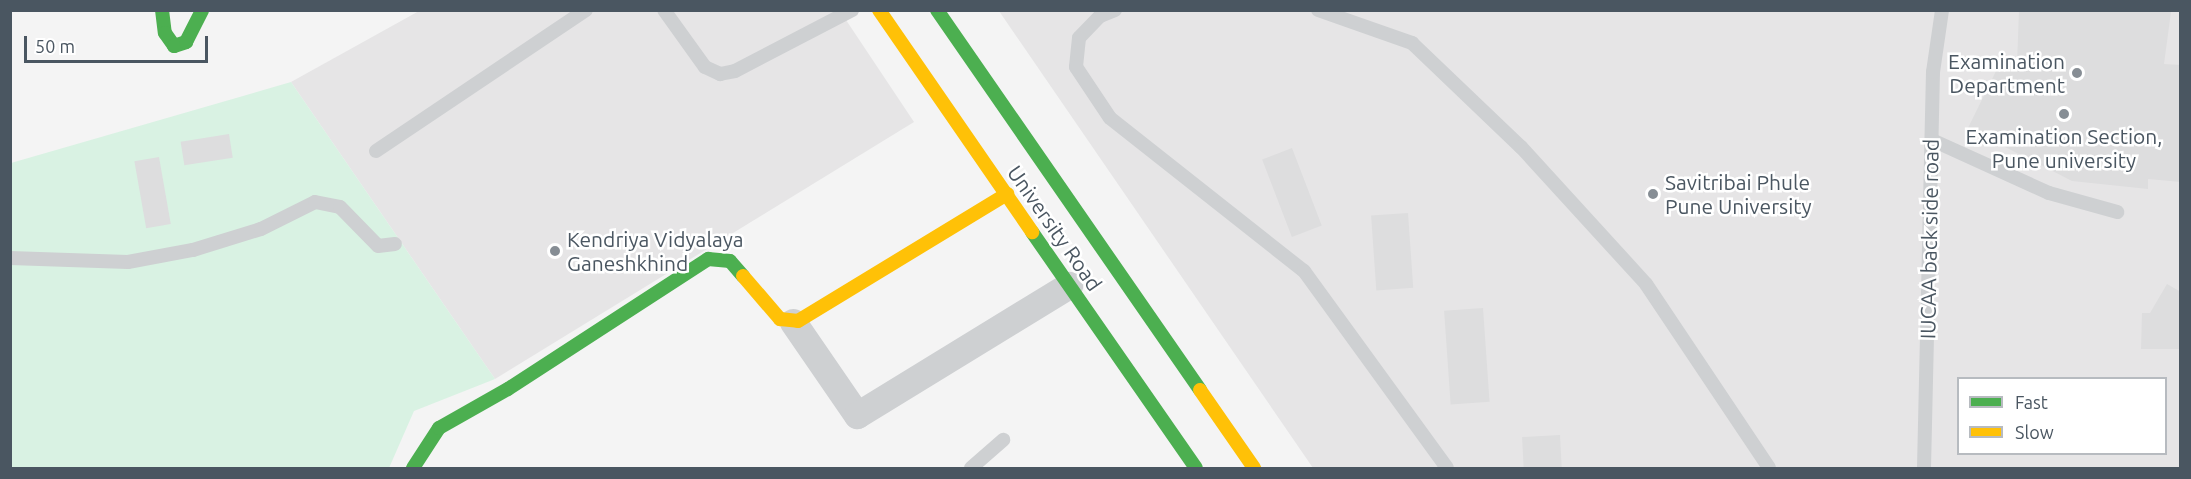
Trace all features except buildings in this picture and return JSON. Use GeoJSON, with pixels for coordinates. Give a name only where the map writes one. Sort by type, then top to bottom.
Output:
{"type":"FeatureCollection","features":[{"type":"Feature","properties":{"kind":"main road"},"geometry":{"type":"LineString","coordinates":[[162,10],[165,33],[174,46],[186,42],[202,10]]}},
{"type":"Feature","properties":{"kind":"main road","name":"University Road"},"geometry":{"type":"LineString","coordinates":[[879,10],[1196,468]]}},
{"type":"Feature","properties":{"kind":"main road","name":"University Road"},"geometry":{"type":"LineString","coordinates":[[937,10],[1254,468]]}},
{"type":"Feature","properties":{"kind":"main road"},"geometry":{"type":"LineString","coordinates":[[413,468],[426,443],[439,428],[508,389],[708,259],[718,257],[730,261],[780,319],[793,322],[1007,194]]}},
{"type":"Feature","properties":{"kind":"street"},"geometry":{"type":"LineString","coordinates":[[793,322],[857,415],[1069,285]]}},
{"type":"Feature","properties":{"kind":"lane"},"geometry":{"type":"LineString","coordinates":[[376,151],[586,10]]}},
{"type":"Feature","properties":{"kind":"lane"},"geometry":{"type":"LineString","coordinates":[[664,10],[705,67],[720,74],[735,71],[852,10]]}},
{"type":"Feature","properties":{"kind":"lane"},"geometry":{"type":"LineString","coordinates":[[1115,10],[1100,16],[1079,38],[1076,67],[1110,118],[1304,271],[1447,468]]}},
{"type":"Feature","properties":{"kind":"lane"},"geometry":{"type":"LineString","coordinates":[[1318,10],[1412,43],[1521,147],[1646,284],[1769,468]]}},
{"type":"Feature","properties":{"kind":"lane","name":"IUCAA back side road"},"geometry":{"type":"LineString","coordinates":[[1924,468],[1933,72],[1942,10]]}},
{"type":"Feature","properties":{"kind":"lane"},"geometry":{"type":"LineString","coordinates":[[1932,140],[2049,193],[2117,212]]}},
{"type":"Feature","properties":{"kind":"lane"},"geometry":{"type":"LineString","coordinates":[[10,258],[128,262],[193,250],[261,229],[315,202],[340,207],[378,246],[395,244]]}},
{"type":"Feature","properties":{"kind":"lane"},"geometry":{"type":"LineString","coordinates":[[975,467],[1003,440]]}},
{"type":"Feature","properties":{"kind":"shaded area","name":"Kendriya Vidyalaya Ganeshkhind"},"geometry":{"type":"Polygon","coordinates":[[[419,11],[840,11],[914,122],[495,379],[291,82],[419,11]]]}},
{"type":"Feature","properties":{"kind":"shaded area","name":"Savitribai Phule Pune University"},"geometry":{"type":"Polygon","coordinates":[[[999,11],[2180,11],[2180,468],[1313,468],[999,11]]]}},
{"type":"Feature","properties":{"kind":"green space"},"geometry":{"type":"Polygon","coordinates":[[[291,82],[495,379],[414,411],[389,468],[11,468],[11,163],[291,82]]]}},
{"type":"Feature","properties":{"kind":"traffic: fast"},"geometry":{"type":"LineString","coordinates":[[162,10],[165,33],[174,46],[186,42],[202,10]]}},
{"type":"Feature","properties":{"kind":"traffic: fast"},"geometry":{"type":"LineString","coordinates":[[937,10],[1200,390]]}},
{"type":"Feature","properties":{"kind":"traffic: fast"},"geometry":{"type":"LineString","coordinates":[[1032,232],[1196,468]]}},
{"type":"Feature","properties":{"kind":"traffic: fast"},"geometry":{"type":"LineString","coordinates":[[413,468],[439,428],[508,389],[708,259],[730,261],[743,276]]}},
{"type":"Feature","properties":{"kind":"traffic: slow"},"geometry":{"type":"LineString","coordinates":[[879,10],[1032,232]]}},
{"type":"Feature","properties":{"kind":"traffic: slow"},"geometry":{"type":"LineString","coordinates":[[743,276],[780,319],[798,321],[1007,194]]}},
{"type":"Feature","properties":{"kind":"traffic: slow"},"geometry":{"type":"LineString","coordinates":[[1200,390],[1254,468]]}},
{"type":"Feature","properties":{"kind":"place","name":"Examination Department"},"geometry":{"type":"Point","coordinates":[2077,73]}},
{"type":"Feature","properties":{"kind":"place","name":"Examination Section, Pune university"},"geometry":{"type":"Point","coordinates":[2064,114]}},
{"type":"Feature","properties":{"kind":"place","name":"Savitribai Phule Pune University"},"geometry":{"type":"Point","coordinates":[1653,194]}},
{"type":"Feature","properties":{"kind":"place","name":"Kendriya Vidyalaya Ganeshkhind"},"geometry":{"type":"Point","coordinates":[555,251]}}]}
